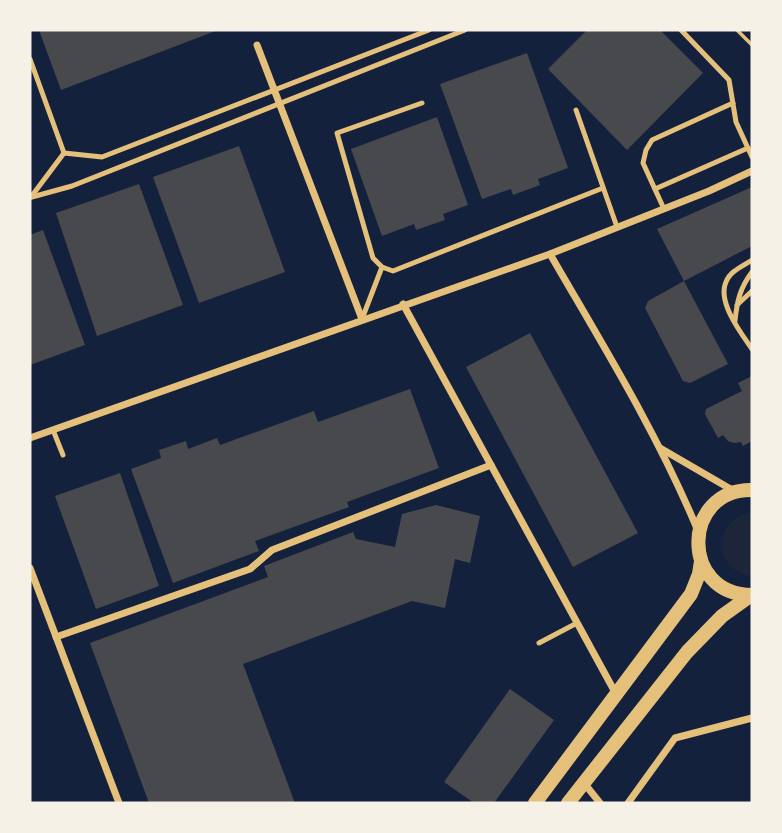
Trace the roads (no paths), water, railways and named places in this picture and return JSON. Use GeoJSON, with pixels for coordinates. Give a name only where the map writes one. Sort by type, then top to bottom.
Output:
{"type":"FeatureCollection","features":[{"type":"Feature","properties":{"kind":"main road"},"geometry":{"type":"LineString","coordinates":[[751,595],[734,593],[720,586],[709,575],[701,561],[698,533],[711,507],[722,498],[736,492],[752,490]]}},
{"type":"Feature","properties":{"kind":"main road"},"geometry":{"type":"LineString","coordinates":[[535,803],[691,594],[701,561]]}},
{"type":"Feature","properties":{"kind":"main road"},"geometry":{"type":"LineString","coordinates":[[568,803],[687,652],[722,616],[751,595]]}},
{"type":"Feature","properties":{"kind":"street"},"geometry":{"type":"LineString","coordinates":[[257,45],[362,319]]}},
{"type":"Feature","properties":{"kind":"street"},"geometry":{"type":"LineString","coordinates":[[30,438],[550,254],[752,172]]}},
{"type":"Feature","properties":{"kind":"street"},"geometry":{"type":"LineString","coordinates":[[550,254],[660,447],[698,533]]}},
{"type":"Feature","properties":{"kind":"street"},"geometry":{"type":"LineString","coordinates":[[403,304],[616,695]]}},
{"type":"Feature","properties":{"kind":"street"},"geometry":{"type":"LineString","coordinates":[[660,447],[736,492]]}},
{"type":"Feature","properties":{"kind":"street"},"geometry":{"type":"LineString","coordinates":[[56,637],[250,569],[272,550],[491,466]]}},
{"type":"Feature","properties":{"kind":"street"},"geometry":{"type":"LineString","coordinates":[[30,568],[119,803]]}},
{"type":"Feature","properties":{"kind":"street"},"geometry":{"type":"LineString","coordinates":[[628,803],[675,738],[752,718]]}},
{"type":"Feature","properties":{"kind":"street"},"geometry":{"type":"LineString","coordinates":[[584,783],[600,803]]}},
{"type":"Feature","properties":{"kind":"lane"},"geometry":{"type":"LineString","coordinates":[[64,153],[102,157],[429,30]]}},
{"type":"Feature","properties":{"kind":"lane"},"geometry":{"type":"LineString","coordinates":[[31,197],[72,186],[465,30]]}},
{"type":"Feature","properties":{"kind":"lane"},"geometry":{"type":"LineString","coordinates":[[681,30],[729,80],[736,122],[752,157]]}},
{"type":"Feature","properties":{"kind":"lane"},"geometry":{"type":"LineString","coordinates":[[30,59],[64,153]]}},
{"type":"Feature","properties":{"kind":"lane"},"geometry":{"type":"LineString","coordinates":[[422,103],[337,134],[373,258],[382,267],[393,271],[603,188]]}},
{"type":"Feature","properties":{"kind":"lane"},"geometry":{"type":"LineString","coordinates":[[664,209],[643,163],[646,149],[652,140],[733,103]]}},
{"type":"Feature","properties":{"kind":"lane"},"geometry":{"type":"LineString","coordinates":[[576,110],[617,227]]}},
{"type":"Feature","properties":{"kind":"lane"},"geometry":{"type":"LineString","coordinates":[[655,189],[748,148]]}},
{"type":"Feature","properties":{"kind":"lane"},"geometry":{"type":"LineString","coordinates":[[31,197],[64,153]]}},
{"type":"Feature","properties":{"kind":"lane"},"geometry":{"type":"LineString","coordinates":[[752,260],[733,272],[725,282],[724,297],[734,324],[752,349]]}},
{"type":"Feature","properties":{"kind":"lane"},"geometry":{"type":"LineString","coordinates":[[362,319],[382,267]]}},
{"type":"Feature","properties":{"kind":"lane"},"geometry":{"type":"LineString","coordinates":[[734,324],[743,284],[752,272]]}},
{"type":"Feature","properties":{"kind":"lane"},"geometry":{"type":"LineString","coordinates":[[737,305],[752,291]]}},
{"type":"Feature","properties":{"kind":"lane"},"geometry":{"type":"LineString","coordinates":[[53,430],[63,455]]}},
{"type":"Feature","properties":{"kind":"lane"},"geometry":{"type":"LineString","coordinates":[[539,643],[577,623]]}}]}
